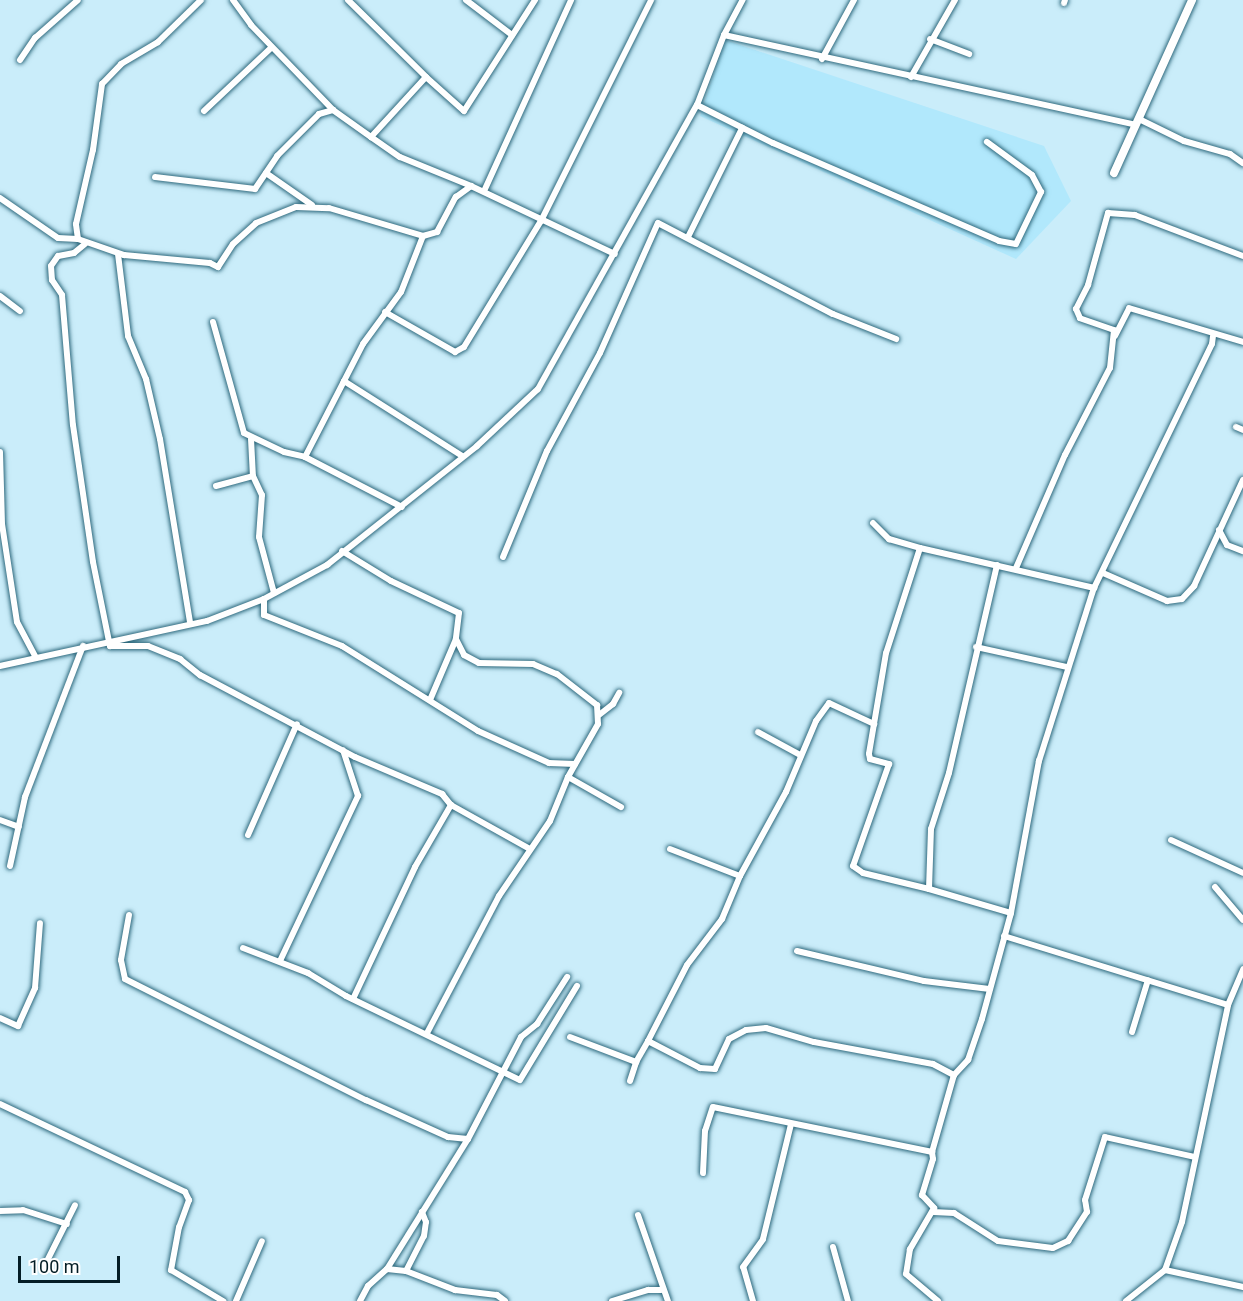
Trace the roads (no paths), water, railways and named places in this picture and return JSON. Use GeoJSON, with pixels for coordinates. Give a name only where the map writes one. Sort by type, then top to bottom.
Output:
{"type":"FeatureCollection","features":[{"type":"Feature","properties":{"kind":"street"},"geometry":{"type":"LineString","coordinates":[[20,60],[35,38],[78,0]]}},
{"type":"Feature","properties":{"kind":"street"},"geometry":{"type":"LineString","coordinates":[[78,239],[76,224],[93,150],[102,84],[122,64],[158,42],[201,0]]}},
{"type":"Feature","properties":{"kind":"street"},"geometry":{"type":"LineString","coordinates":[[233,0],[272,47],[333,110],[400,157],[471,186],[485,189],[541,221],[615,254]]}},
{"type":"Feature","properties":{"kind":"street"},"geometry":{"type":"LineString","coordinates":[[348,0],[426,77],[465,111],[536,0]]}},
{"type":"Feature","properties":{"kind":"street"},"geometry":{"type":"LineString","coordinates":[[466,0],[512,35]]}},
{"type":"Feature","properties":{"kind":"street"},"geometry":{"type":"LineString","coordinates":[[485,189],[571,0]]}},
{"type":"Feature","properties":{"kind":"street"},"geometry":{"type":"LineString","coordinates":[[385,312],[455,352],[464,347],[541,221],[651,0]]}},
{"type":"Feature","properties":{"kind":"street"},"geometry":{"type":"LineString","coordinates":[[0,666],[83,646],[207,621],[296,584],[402,507],[538,389],[697,105],[724,35],[743,0]]}},
{"type":"Feature","properties":{"kind":"street"},"geometry":{"type":"LineString","coordinates":[[822,59],[854,0]]}},
{"type":"Feature","properties":{"kind":"street"},"geometry":{"type":"LineString","coordinates":[[911,77],[930,39],[955,0]]}},
{"type":"Feature","properties":{"kind":"street"},"geometry":{"type":"LineString","coordinates":[[1114,173],[1192,0]]}},
{"type":"Feature","properties":{"kind":"street"},"geometry":{"type":"LineString","coordinates":[[724,35],[822,59],[1137,122],[1184,141],[1230,154],[1243,163]]}},
{"type":"Feature","properties":{"kind":"street"},"geometry":{"type":"LineString","coordinates":[[930,39],[969,54]]}},
{"type":"Feature","properties":{"kind":"street"},"geometry":{"type":"LineString","coordinates":[[204,111],[272,47]]}},
{"type":"Feature","properties":{"kind":"street"},"geometry":{"type":"LineString","coordinates":[[370,136],[426,77]]}},
{"type":"Feature","properties":{"kind":"street"},"geometry":{"type":"LineString","coordinates":[[155,177],[255,189],[326,103]]}},
{"type":"Feature","properties":{"kind":"street"},"geometry":{"type":"LineString","coordinates":[[697,105],[742,128],[999,241],[1016,244],[1041,192],[1032,175],[987,142]]}},
{"type":"Feature","properties":{"kind":"street"},"geometry":{"type":"LineString","coordinates":[[319,114],[333,110]]}},
{"type":"Feature","properties":{"kind":"street"},"geometry":{"type":"LineString","coordinates":[[687,237],[742,128]]}},
{"type":"Feature","properties":{"kind":"street"},"geometry":{"type":"LineString","coordinates":[[266,173],[313,206]]}},
{"type":"Feature","properties":{"kind":"street"},"geometry":{"type":"LineString","coordinates":[[0,198],[57,238],[78,239],[85,244],[105,247],[118,254],[210,263],[218,267],[233,244],[256,223],[296,207],[313,206],[423,236],[437,232],[456,197],[471,186]]}},
{"type":"Feature","properties":{"kind":"street"},"geometry":{"type":"LineString","coordinates":[[1114,337],[1111,328],[1080,318],[1076,309],[1088,285],[1098,238],[1108,213],[1135,214],[1243,256]]}},
{"type":"Feature","properties":{"kind":"street"},"geometry":{"type":"LineString","coordinates":[[503,556],[547,451],[600,353],[658,223],[833,314],[896,339]]}},
{"type":"Feature","properties":{"kind":"street"},"geometry":{"type":"LineString","coordinates":[[305,457],[344,381],[385,312],[401,292],[423,236]]}},
{"type":"Feature","properties":{"kind":"street"},"geometry":{"type":"LineString","coordinates":[[85,244],[74,253],[58,256],[51,266],[62,295],[73,425],[110,646],[148,646],[180,659],[200,675],[343,750],[442,794],[451,805],[530,849]]}},
{"type":"Feature","properties":{"kind":"street"},"geometry":{"type":"LineString","coordinates":[[118,254],[128,336],[146,380],[160,440],[190,623]]}},
{"type":"Feature","properties":{"kind":"street"},"geometry":{"type":"LineString","coordinates":[[0,296],[20,312]]}},
{"type":"Feature","properties":{"kind":"street"},"geometry":{"type":"LineString","coordinates":[[1016,568],[1065,455],[1110,368],[1114,337],[1129,308],[1213,336],[1243,342]]}},
{"type":"Feature","properties":{"kind":"street"},"geometry":{"type":"LineString","coordinates":[[213,322],[238,416],[251,439],[253,476],[262,495],[260,537],[274,593]]}},
{"type":"Feature","properties":{"kind":"street"},"geometry":{"type":"LineString","coordinates":[[938,1301],[906,1274],[910,1250],[933,1212],[934,1208],[922,1195],[933,1159],[932,1152],[954,1076],[968,1060],[1011,913],[1039,761],[1094,588],[1212,344],[1213,336]]}},
{"type":"Feature","properties":{"kind":"street"},"geometry":{"type":"LineString","coordinates":[[344,381],[462,456]]}},
{"type":"Feature","properties":{"kind":"street"},"geometry":{"type":"LineString","coordinates":[[1236,427],[1243,430]]}},
{"type":"Feature","properties":{"kind":"street"},"geometry":{"type":"LineString","coordinates":[[251,439],[305,457],[402,507]]}},
{"type":"Feature","properties":{"kind":"street"},"geometry":{"type":"LineString","coordinates":[[0,452],[0,514],[17,621],[36,657]]}},
{"type":"Feature","properties":{"kind":"street"},"geometry":{"type":"LineString","coordinates":[[216,486],[253,476]]}},
{"type":"Feature","properties":{"kind":"street"},"geometry":{"type":"LineString","coordinates":[[1103,573],[1167,602],[1177,602],[1194,586],[1243,480]]}},
{"type":"Feature","properties":{"kind":"street"},"geometry":{"type":"LineString","coordinates":[[873,523],[889,539],[1094,588]]}},
{"type":"Feature","properties":{"kind":"street"},"geometry":{"type":"LineString","coordinates":[[1218,530],[1227,545],[1243,551]]}},
{"type":"Feature","properties":{"kind":"street"},"geometry":{"type":"LineString","coordinates":[[920,548],[886,653],[869,757],[889,764],[853,866],[863,873],[1011,913]]}},
{"type":"Feature","properties":{"kind":"street"},"geometry":{"type":"LineString","coordinates":[[342,551],[391,581],[459,613],[456,639],[430,700]]}},
{"type":"Feature","properties":{"kind":"street"},"geometry":{"type":"LineString","coordinates":[[929,889],[931,829],[949,774],[976,647],[997,565]]}},
{"type":"Feature","properties":{"kind":"street"},"geometry":{"type":"LineString","coordinates":[[264,599],[264,615],[342,646],[478,731],[549,763],[574,764]]}},
{"type":"Feature","properties":{"kind":"street"},"geometry":{"type":"LineString","coordinates":[[148,646],[159,630]]}},
{"type":"Feature","properties":{"kind":"street"},"geometry":{"type":"LineString","coordinates":[[428,1034],[500,896],[550,821],[567,777],[598,724],[599,715],[597,705],[557,674],[533,664],[479,663],[464,655],[456,639]]}},
{"type":"Feature","properties":{"kind":"street"},"geometry":{"type":"LineString","coordinates":[[10,866],[25,797],[83,646]]}},
{"type":"Feature","properties":{"kind":"street"},"geometry":{"type":"LineString","coordinates":[[976,647],[1067,667]]}},
{"type":"Feature","properties":{"kind":"street"},"geometry":{"type":"LineString","coordinates":[[599,715],[613,704],[619,693]]}},
{"type":"Feature","properties":{"kind":"street"},"geometry":{"type":"LineString","coordinates":[[630,1081],[636,1062],[687,965],[722,919],[740,876],[786,792],[800,755],[829,703],[874,724]]}},
{"type":"Feature","properties":{"kind":"street"},"geometry":{"type":"LineString","coordinates":[[248,835],[297,724]]}},
{"type":"Feature","properties":{"kind":"street"},"geometry":{"type":"LineString","coordinates":[[758,732],[800,755]]}},
{"type":"Feature","properties":{"kind":"street"},"geometry":{"type":"LineString","coordinates":[[280,961],[358,796],[343,750]]}},
{"type":"Feature","properties":{"kind":"street"},"geometry":{"type":"LineString","coordinates":[[567,777],[621,807]]}},
{"type":"Feature","properties":{"kind":"street"},"geometry":{"type":"LineString","coordinates":[[353,999],[415,867],[451,805]]}},
{"type":"Feature","properties":{"kind":"street"},"geometry":{"type":"LineString","coordinates":[[0,820],[19,827]]}},
{"type":"Feature","properties":{"kind":"street"},"geometry":{"type":"LineString","coordinates":[[1171,840],[1243,873]]}},
{"type":"Feature","properties":{"kind":"street"},"geometry":{"type":"LineString","coordinates":[[670,849],[740,876]]}},
{"type":"Feature","properties":{"kind":"street"},"geometry":{"type":"LineString","coordinates":[[1215,887],[1243,920]]}},
{"type":"Feature","properties":{"kind":"street"},"geometry":{"type":"LineString","coordinates":[[129,915],[121,960],[125,979],[366,1100],[448,1137],[468,1139]]}},
{"type":"Feature","properties":{"kind":"street"},"geometry":{"type":"LineString","coordinates":[[0,1018],[18,1026],[35,988],[40,923]]}},
{"type":"Feature","properties":{"kind":"street"},"geometry":{"type":"LineString","coordinates":[[1004,936],[1228,1005]]}},
{"type":"Feature","properties":{"kind":"street"},"geometry":{"type":"LineString","coordinates":[[243,948],[280,961],[520,1080],[577,986]]}},
{"type":"Feature","properties":{"kind":"street"},"geometry":{"type":"LineString","coordinates":[[797,951],[924,981],[990,989]]}},
{"type":"Feature","properties":{"kind":"street"},"geometry":{"type":"LineString","coordinates":[[1126,1301],[1165,1270],[1182,1222],[1228,1005],[1243,969]]}},
{"type":"Feature","properties":{"kind":"street"},"geometry":{"type":"LineString","coordinates":[[360,1301],[368,1286],[387,1269],[468,1139],[506,1073],[522,1037],[537,1024],[567,976]]}},
{"type":"Feature","properties":{"kind":"street"},"geometry":{"type":"LineString","coordinates":[[1132,1032],[1149,980]]}},
{"type":"Feature","properties":{"kind":"street"},"geometry":{"type":"LineString","coordinates":[[648,1041],[700,1068],[715,1069],[729,1039],[746,1030],[766,1028],[814,1042],[933,1064],[954,1076]]}},
{"type":"Feature","properties":{"kind":"street"},"geometry":{"type":"LineString","coordinates":[[570,1037],[636,1062]]}},
{"type":"Feature","properties":{"kind":"street"},"geometry":{"type":"LineString","coordinates":[[0,1104],[185,1192],[189,1200],[176,1236],[171,1269],[223,1301]]}},
{"type":"Feature","properties":{"kind":"street"},"geometry":{"type":"LineString","coordinates":[[703,1173],[705,1131],[713,1107],[791,1124],[813,1125],[932,1152]]}},
{"type":"Feature","properties":{"kind":"street"},"geometry":{"type":"LineString","coordinates":[[753,1301],[742,1267],[763,1239],[791,1124]]}},
{"type":"Feature","properties":{"kind":"street"},"geometry":{"type":"LineString","coordinates":[[933,1212],[954,1212],[998,1241],[1053,1248],[1068,1241],[1087,1212],[1085,1200],[1105,1137],[1195,1157]]}},
{"type":"Feature","properties":{"kind":"street"},"geometry":{"type":"LineString","coordinates":[[44,1267],[75,1205]]}},
{"type":"Feature","properties":{"kind":"street"},"geometry":{"type":"LineString","coordinates":[[0,1211],[23,1210],[67,1224]]}},
{"type":"Feature","properties":{"kind":"street"},"geometry":{"type":"LineString","coordinates":[[406,1271],[424,1236],[426,1222],[422,1212]]}},
{"type":"Feature","properties":{"kind":"street"},"geometry":{"type":"LineString","coordinates":[[638,1215],[661,1290],[668,1301]]}},
{"type":"Feature","properties":{"kind":"street"},"geometry":{"type":"LineString","coordinates":[[236,1301],[262,1241]]}},
{"type":"Feature","properties":{"kind":"street"},"geometry":{"type":"LineString","coordinates":[[833,1247],[848,1301]]}},
{"type":"Feature","properties":{"kind":"street"},"geometry":{"type":"LineString","coordinates":[[387,1269],[406,1271],[456,1290],[497,1295],[505,1301]]}},
{"type":"Feature","properties":{"kind":"street"},"geometry":{"type":"LineString","coordinates":[[1165,1270],[1243,1287]]}},
{"type":"Feature","properties":{"kind":"street"},"geometry":{"type":"LineString","coordinates":[[612,1301],[648,1290],[661,1290]]}}]}
